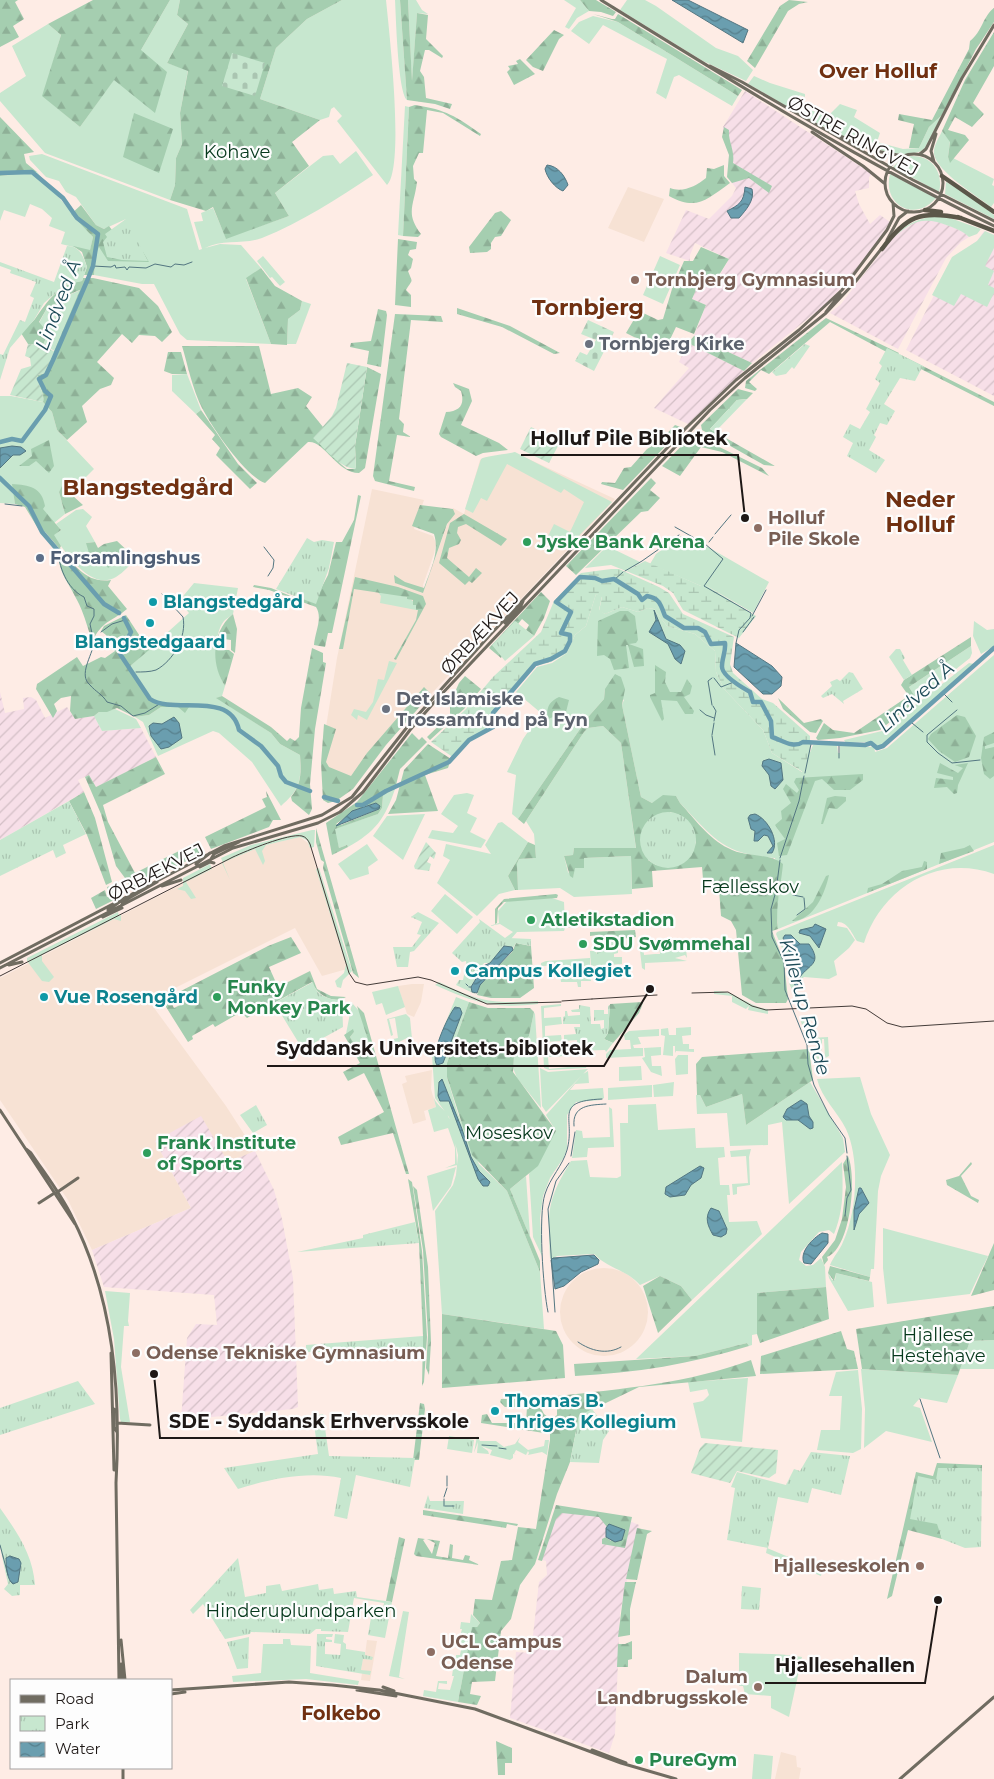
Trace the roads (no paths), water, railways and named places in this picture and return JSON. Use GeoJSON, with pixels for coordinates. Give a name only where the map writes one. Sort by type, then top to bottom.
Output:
{"type":"FeatureCollection","features":[{"type":"Feature","properties":{"kind":"highway"},"geometry":{"type":"LineString","coordinates":[[942,176],[994,212]]}},
{"type":"Feature","properties":{"kind":"highway"},"geometry":{"type":"LineString","coordinates":[[925,210],[961,218],[994,231]]}},
{"type":"Feature","properties":{"kind":"highway"},"geometry":{"type":"LineString","coordinates":[[882,249],[899,228],[916,217],[933,214],[961,218]]}},
{"type":"Feature","properties":{"kind":"main road","name":"ØSTRE RINGVEJ"},"geometry":{"type":"LineString","coordinates":[[601,0],[793,119],[888,172],[994,226]]}},
{"type":"Feature","properties":{"kind":"main road"},"geometry":{"type":"LineString","coordinates":[[806,119],[862,146],[903,156],[920,154],[926,149],[970,64],[994,25]]}},
{"type":"Feature","properties":{"kind":"main road","name":"ØSTRE RINGVEJ"},"geometry":{"type":"LineString","coordinates":[[703,63],[742,82],[921,184],[994,221]]}},
{"type":"Feature","properties":{"kind":"main road"},"geometry":{"type":"LineString","coordinates":[[793,119],[863,166],[885,184]]}},
{"type":"Feature","properties":{"kind":"main road"},"geometry":{"type":"LineString","coordinates":[[903,156],[894,162],[885,178],[886,192],[893,203],[908,211],[925,210],[934,204],[943,187],[942,176],[934,162],[932,146],[942,120]]}},
{"type":"Feature","properties":{"kind":"main road"},"geometry":{"type":"LineString","coordinates":[[920,154],[934,162]]}},
{"type":"Feature","properties":{"kind":"main road","name":"ØRBÆKVEJ"},"geometry":{"type":"LineString","coordinates":[[0,966],[50,937],[210,853],[244,839],[322,815],[352,797],[408,726],[524,598],[710,405],[736,380],[842,290],[872,253],[887,230],[894,216],[893,203]]}},
{"type":"Feature","properties":{"kind":"main road","name":"ØRBÆKVEJ"},"geometry":{"type":"LineString","coordinates":[[122,907],[212,858],[246,843],[318,823],[347,807],[363,792],[410,730],[488,644],[710,410],[745,378],[826,313],[856,281],[882,249],[899,218],[908,211]]}},
{"type":"Feature","properties":{"kind":"main road"},"geometry":{"type":"LineString","coordinates":[[826,313],[826,309],[842,290]]}},
{"type":"Feature","properties":{"kind":"main road"},"geometry":{"type":"LineString","coordinates":[[807,328],[824,311],[824,307]]}},
{"type":"Feature","properties":{"kind":"main road"},"geometry":{"type":"LineString","coordinates":[[488,644],[521,606],[524,598]]}},
{"type":"Feature","properties":{"kind":"main road"},"geometry":{"type":"LineString","coordinates":[[212,858],[214,854],[244,839]]}},
{"type":"Feature","properties":{"kind":"main road"},"geometry":{"type":"LineString","coordinates":[[190,870],[208,858],[210,853]]}},
{"type":"Feature","properties":{"kind":"main road"},"geometry":{"type":"LineString","coordinates":[[190,870],[210,862],[214,863]]}},
{"type":"Feature","properties":{"kind":"main road"},"geometry":{"type":"LineString","coordinates":[[95,919],[122,907],[124,901],[154,885],[159,880]]}},
{"type":"Feature","properties":{"kind":"main road"},"geometry":{"type":"LineString","coordinates":[[159,886],[181,880]]}},
{"type":"Feature","properties":{"kind":"main road"},"geometry":{"type":"LineString","coordinates":[[95,919],[119,904],[121,900]]}},
{"type":"Feature","properties":{"kind":"main road","name":"ØRBÆKVEJ"},"geometry":{"type":"LineString","coordinates":[[0,966],[95,919]]}},
{"type":"Feature","properties":{"kind":"main road"},"geometry":{"type":"LineString","coordinates":[[19,958],[20,955],[50,937]]}},
{"type":"Feature","properties":{"kind":"main road"},"geometry":{"type":"LineString","coordinates":[[0,966],[22,962]]}},
{"type":"Feature","properties":{"kind":"main road"},"geometry":{"type":"LineString","coordinates":[[0,1110],[37,1168],[70,1213],[96,1274],[115,1369],[117,1423],[116,1483]]}},
{"type":"Feature","properties":{"kind":"main road"},"geometry":{"type":"LineString","coordinates":[[26,1149],[31,1153],[75,1224]]}},
{"type":"Feature","properties":{"kind":"main road"},"geometry":{"type":"LineString","coordinates":[[38,1203],[78,1178]]}},
{"type":"Feature","properties":{"kind":"main road"},"geometry":{"type":"LineString","coordinates":[[110,1340],[114,1427],[117,1432]]}},
{"type":"Feature","properties":{"kind":"main road"},"geometry":{"type":"LineString","coordinates":[[112,1393],[122,1679]]}},
{"type":"Feature","properties":{"kind":"main road"},"geometry":{"type":"LineString","coordinates":[[117,1423],[150,1425]]}},
{"type":"Feature","properties":{"kind":"main road"},"geometry":{"type":"LineString","coordinates":[[112,1430],[115,1433],[117,1453]]}},
{"type":"Feature","properties":{"kind":"main road"},"geometry":{"type":"LineString","coordinates":[[120,1627],[119,1657],[122,1679]]}},
{"type":"Feature","properties":{"kind":"main road"},"geometry":{"type":"LineString","coordinates":[[172,1692],[288,1682],[379,1690],[471,1708],[676,1779]]}},
{"type":"Feature","properties":{"kind":"main road"},"geometry":{"type":"LineString","coordinates":[[383,1687],[416,1698]]}},
{"type":"Feature","properties":{"kind":"main road"},"geometry":{"type":"LineString","coordinates":[[900,1779],[994,1697]]}},
{"type":"Feature","properties":{"kind":"water"},"geometry":{"type":"Polygon","coordinates":[[[672,0],[688,0],[748,30],[743,43],[672,0]]]}},
{"type":"Feature","properties":{"kind":"water"},"geometry":{"type":"Polygon","coordinates":[[[547,165],[558,169],[565,178],[568,185],[563,191],[557,188],[549,179],[545,169],[547,165]]]}},
{"type":"Feature","properties":{"kind":"water"},"geometry":{"type":"Polygon","coordinates":[[[745,187],[752,189],[751,201],[739,218],[731,218],[727,211],[740,202],[745,187]]]}},
{"type":"Feature","properties":{"kind":"water"},"geometry":{"type":"Polygon","coordinates":[[[21,447],[26,451],[20,455],[13,455],[0,468],[0,448],[21,447]]]}},
{"type":"Feature","properties":{"kind":"water"},"geometry":{"type":"Polygon","coordinates":[[[654,610],[666,639],[680,645],[685,651],[681,664],[675,659],[668,644],[649,632],[656,620],[654,610]]]}},
{"type":"Feature","properties":{"kind":"water"},"geometry":{"type":"Polygon","coordinates":[[[736,643],[772,666],[782,677],[781,686],[772,694],[763,694],[734,667],[736,643]]]}},
{"type":"Feature","properties":{"kind":"water"},"geometry":{"type":"Polygon","coordinates":[[[174,717],[179,723],[182,738],[169,747],[161,749],[151,736],[149,726],[153,723],[162,724],[174,717]]]}},
{"type":"Feature","properties":{"kind":"water"},"geometry":{"type":"Polygon","coordinates":[[[769,759],[781,763],[783,780],[775,789],[771,786],[769,775],[762,766],[763,761],[769,759]]]}},
{"type":"Feature","properties":{"kind":"water"},"geometry":{"type":"Polygon","coordinates":[[[376,803],[380,806],[379,809],[336,826],[352,811],[376,803]]]}},
{"type":"Feature","properties":{"kind":"water"},"geometry":{"type":"Polygon","coordinates":[[[755,814],[768,825],[774,837],[775,843],[772,853],[767,853],[773,846],[768,836],[764,835],[758,841],[754,841],[755,831],[751,829],[748,818],[750,815],[755,814]]]}},
{"type":"Feature","properties":{"kind":"water"},"geometry":{"type":"Polygon","coordinates":[[[815,924],[826,929],[819,948],[810,936],[799,933],[800,930],[813,927],[815,924]]]}},
{"type":"Feature","properties":{"kind":"water"},"geometry":{"type":"Polygon","coordinates":[[[785,935],[791,935],[800,944],[809,944],[815,956],[813,963],[799,978],[797,989],[794,983],[797,962],[783,938],[785,935]]]}},
{"type":"Feature","properties":{"kind":"water"},"geometry":{"type":"Polygon","coordinates":[[[504,946],[512,947],[513,950],[480,985],[477,993],[472,992],[471,987],[481,967],[490,963],[504,946]]]}},
{"type":"Feature","properties":{"kind":"water"},"geometry":{"type":"Polygon","coordinates":[[[455,1007],[460,1008],[462,1013],[443,1063],[437,1065],[435,1053],[437,1045],[455,1007]]]}},
{"type":"Feature","properties":{"kind":"water"},"geometry":{"type":"Polygon","coordinates":[[[442,1079],[471,1157],[479,1171],[490,1182],[488,1186],[483,1186],[478,1179],[449,1101],[440,1101],[438,1096],[439,1082],[442,1079]]]}},
{"type":"Feature","properties":{"kind":"water"},"geometry":{"type":"Polygon","coordinates":[[[801,1100],[807,1104],[813,1128],[810,1129],[798,1120],[786,1120],[783,1117],[787,1109],[801,1100]]]}},
{"type":"Feature","properties":{"kind":"water"},"geometry":{"type":"Polygon","coordinates":[[[700,1166],[704,1168],[701,1178],[691,1185],[685,1195],[670,1197],[665,1194],[666,1187],[700,1166]]]}},
{"type":"Feature","properties":{"kind":"water"},"geometry":{"type":"Polygon","coordinates":[[[859,1188],[861,1188],[869,1203],[859,1214],[854,1230],[854,1210],[859,1188]]]}},
{"type":"Feature","properties":{"kind":"water"},"geometry":{"type":"Polygon","coordinates":[[[711,1208],[719,1211],[727,1229],[726,1234],[721,1237],[713,1235],[708,1225],[707,1219],[711,1208]]]}},
{"type":"Feature","properties":{"kind":"water"},"geometry":{"type":"Polygon","coordinates":[[[822,1233],[828,1234],[828,1243],[811,1264],[804,1263],[803,1254],[805,1250],[822,1233]]]}},
{"type":"Feature","properties":{"kind":"water"},"geometry":{"type":"Polygon","coordinates":[[[594,1255],[599,1260],[598,1264],[581,1272],[564,1286],[555,1289],[551,1260],[553,1258],[594,1255]]]}},
{"type":"Feature","properties":{"kind":"water"},"geometry":{"type":"Polygon","coordinates":[[[609,1524],[625,1530],[622,1540],[615,1542],[606,1537],[606,1528],[609,1524]]]}},
{"type":"Feature","properties":{"kind":"water"},"geometry":{"type":"Polygon","coordinates":[[[10,1556],[19,1559],[21,1563],[18,1582],[13,1584],[9,1579],[7,1569],[6,1558],[10,1556]]]}},
{"type":"Feature","properties":{"kind":"waterway","name":"Lindved Å"},"geometry":{"type":"LineString","coordinates":[[0,173],[32,172],[63,198],[77,218],[98,234],[93,266],[87,281],[46,375],[39,379],[45,391],[51,396],[45,410],[22,441],[12,439],[0,442]]}},
{"type":"Feature","properties":{"kind":"waterway"},"geometry":{"type":"LineString","coordinates":[[93,266],[111,267],[115,265],[116,268],[125,267],[127,270],[129,267],[146,268],[155,264],[171,267],[175,264],[184,265],[192,262]]}},
{"type":"Feature","properties":{"kind":"waterway","name":"Lindved Å"},"geometry":{"type":"LineString","coordinates":[[0,478],[29,506],[42,532],[104,604],[119,613]]}},
{"type":"Feature","properties":{"kind":"waterway"},"geometry":{"type":"LineString","coordinates":[[5,504],[22,506]]}},
{"type":"Feature","properties":{"kind":"waterway"},"geometry":{"type":"LineString","coordinates":[[715,534],[731,515]]}},
{"type":"Feature","properties":{"kind":"waterway"},"geometry":{"type":"LineString","coordinates":[[675,527],[705,544],[723,559],[704,586],[751,613],[750,618],[739,630],[736,643]]}},
{"type":"Feature","properties":{"kind":"waterway"},"geometry":{"type":"LineString","coordinates":[[625,571],[679,535]]}},
{"type":"Feature","properties":{"kind":"waterway"},"geometry":{"type":"LineString","coordinates":[[709,542],[713,537]]}},
{"type":"Feature","properties":{"kind":"waterway"},"geometry":{"type":"LineString","coordinates":[[264,547],[274,560],[273,568],[268,576]]}},
{"type":"Feature","properties":{"kind":"waterway","name":"Lindved Å"},"geometry":{"type":"LineString","coordinates":[[58,548],[58,555],[68,583],[84,597],[87,606],[94,609],[94,616],[90,624],[93,638]]}},
{"type":"Feature","properties":{"kind":"waterway"},"geometry":{"type":"LineString","coordinates":[[614,580],[623,572]]}},
{"type":"Feature","properties":{"kind":"waterway","name":"Lindved Å"},"geometry":{"type":"LineString","coordinates":[[357,805],[363,805],[386,791],[449,762],[469,740],[493,727],[493,713],[535,664],[551,659],[565,651],[570,641],[570,635],[561,633],[571,612],[556,602],[580,577],[595,578],[602,581],[614,579],[638,594],[642,600],[647,596],[655,599],[665,616],[684,628],[698,628],[705,632],[711,644],[725,643],[722,666],[725,674],[750,692],[753,702],[761,702],[771,721],[772,737],[795,745],[803,742],[865,745],[871,743],[877,748],[883,746],[994,648]]}},
{"type":"Feature","properties":{"kind":"waterway"},"geometry":{"type":"LineString","coordinates":[[752,616],[766,590]]}},
{"type":"Feature","properties":{"kind":"waterway"},"geometry":{"type":"LineString","coordinates":[[136,672],[154,671],[162,666],[173,655],[181,640],[184,625],[183,617],[162,594]]}},
{"type":"Feature","properties":{"kind":"waterway"},"geometry":{"type":"LineString","coordinates":[[743,632],[754,617]]}},
{"type":"Feature","properties":{"kind":"waterway","name":"Lindved Å"},"geometry":{"type":"LineString","coordinates":[[124,618],[131,632],[120,654],[150,699],[160,703],[213,707],[225,711],[234,718],[239,730],[261,746],[278,766],[281,776],[286,782],[310,791]]}},
{"type":"Feature","properties":{"kind":"waterway","name":"Lindved Å"},"geometry":{"type":"LineString","coordinates":[[101,632],[112,624],[125,620]]}},
{"type":"Feature","properties":{"kind":"waterway"},"geometry":{"type":"LineString","coordinates":[[94,643],[85,676],[90,685],[107,702],[121,706],[133,716],[145,713],[161,703]]}},
{"type":"Feature","properties":{"kind":"waterway"},"geometry":{"type":"LineString","coordinates":[[712,678],[708,681],[712,705]]}},
{"type":"Feature","properties":{"kind":"waterway"},"geometry":{"type":"LineString","coordinates":[[714,678],[721,687],[734,682]]}},
{"type":"Feature","properties":{"kind":"waterway"},"geometry":{"type":"LineString","coordinates":[[943,693],[952,702]]}},
{"type":"Feature","properties":{"kind":"waterway"},"geometry":{"type":"LineString","coordinates":[[713,706],[716,711],[714,721]]}},
{"type":"Feature","properties":{"kind":"waterway"},"geometry":{"type":"LineString","coordinates":[[700,710],[714,718]]}},
{"type":"Feature","properties":{"kind":"waterway"},"geometry":{"type":"LineString","coordinates":[[957,710],[927,735],[927,742],[952,763],[980,760]]}},
{"type":"Feature","properties":{"kind":"waterway"},"geometry":{"type":"LineString","coordinates":[[712,735],[714,723]]}},
{"type":"Feature","properties":{"kind":"waterway"},"geometry":{"type":"LineString","coordinates":[[912,723],[923,732]]}},
{"type":"Feature","properties":{"kind":"waterway"},"geometry":{"type":"LineString","coordinates":[[712,736],[715,755]]}},
{"type":"Feature","properties":{"kind":"waterway","name":"Killerup Rende"},"geometry":{"type":"LineString","coordinates":[[805,773],[811,744]]}},
{"type":"Feature","properties":{"kind":"waterway"},"geometry":{"type":"LineString","coordinates":[[839,744],[839,758]]}},
{"type":"Feature","properties":{"kind":"waterway","name":"Killerup Rende"},"geometry":{"type":"LineString","coordinates":[[780,858],[799,801],[804,776]]}},
{"type":"Feature","properties":{"kind":"waterway","name":"Lindved Å"},"geometry":{"type":"LineString","coordinates":[[324,797],[338,801]]}},
{"type":"Feature","properties":{"kind":"waterway","name":"Killerup Rende"},"geometry":{"type":"LineString","coordinates":[[780,860],[776,891],[771,909],[772,937],[784,962],[785,990],[807,1045],[808,1064],[814,1085],[829,1115],[845,1138],[847,1153]]}},
{"type":"Feature","properties":{"kind":"waterway"},"geometry":{"type":"LineString","coordinates":[[793,895],[803,897]]}},
{"type":"Feature","properties":{"kind":"waterway"},"geometry":{"type":"LineString","coordinates":[[797,915],[805,909],[804,898]]}},
{"type":"Feature","properties":{"kind":"waterway"},"geometry":{"type":"LineString","coordinates":[[548,1312],[542,1252],[542,1218],[545,1194],[567,1150],[569,1113],[571,1108],[577,1103],[587,1100],[602,1099]]}},
{"type":"Feature","properties":{"kind":"waterway"},"geometry":{"type":"LineString","coordinates":[[574,1126],[574,1119],[579,1110],[588,1106],[606,1104]]}},
{"type":"Feature","properties":{"kind":"waterway"},"geometry":{"type":"LineString","coordinates":[[571,1156],[575,1132]]}},
{"type":"Feature","properties":{"kind":"waterway","name":"Killerup Rende"},"geometry":{"type":"LineString","coordinates":[[845,1216],[847,1198],[851,1190],[847,1156]]}},
{"type":"Feature","properties":{"kind":"waterway"},"geometry":{"type":"LineString","coordinates":[[555,1312],[548,1209],[556,1181],[569,1163]]}},
{"type":"Feature","properties":{"kind":"waterway"},"geometry":{"type":"LineString","coordinates":[[578,1342],[588,1348],[599,1351],[610,1351],[621,1347]]}},
{"type":"Feature","properties":{"kind":"waterway"},"geometry":{"type":"LineString","coordinates":[[920,1399],[940,1458]]}},
{"type":"Feature","properties":{"kind":"waterway"},"geometry":{"type":"LineString","coordinates":[[482,1445],[497,1446]]}},
{"type":"Feature","properties":{"kind":"waterway"},"geometry":{"type":"LineString","coordinates":[[499,1448],[506,1449]]}},
{"type":"Feature","properties":{"kind":"waterway"},"geometry":{"type":"LineString","coordinates":[[447,1476],[447,1486]]}},
{"type":"Feature","properties":{"kind":"waterway"},"geometry":{"type":"LineString","coordinates":[[444,1497],[447,1488]]}},
{"type":"Feature","properties":{"kind":"waterway"},"geometry":{"type":"LineString","coordinates":[[444,1499],[444,1506]]}},
{"type":"Feature","properties":{"kind":"waterway"},"geometry":{"type":"LineString","coordinates":[[445,1506],[454,1506]]}},
{"type":"Feature","properties":{"kind":"waterway"},"geometry":{"type":"LineString","coordinates":[[0,1545],[8,1575]]}},
{"type":"Feature","properties":{"kind":"tram line"},"geometry":{"type":"LineString","coordinates":[[0,976],[233,857],[278,840],[302,836],[310,844],[349,973],[355,982],[367,985],[418,977],[431,980],[487,1004],[561,1002]]}},
{"type":"Feature","properties":{"kind":"tram line"},"geometry":{"type":"LineString","coordinates":[[692,993],[728,992],[752,1006],[766,1010],[852,1006],[866,1009],[887,1023],[902,1027],[994,1021]]}},
{"type":"Feature","properties":{"kind":"tram line"},"geometry":{"type":"LineString","coordinates":[[592,999],[657,995]]}},
{"type":"Feature","properties":{"kind":"tram line"},"geometry":{"type":"LineString","coordinates":[[562,1001],[592,999]]}},
{"type":"Feature","properties":{"kind":"place","name":"Tornbjerg Gymnasium"},"geometry":{"type":"Point","coordinates":[635,280]}},
{"type":"Feature","properties":{"kind":"place","name":"Tornbjerg Kirke"},"geometry":{"type":"Point","coordinates":[589,344]}},
{"type":"Feature","properties":{"kind":"place","name":"Holluf Pile Bibliotek"},"geometry":{"type":"Point","coordinates":[745,518]}},
{"type":"Feature","properties":{"kind":"place","name":"Holluf Pile Skole"},"geometry":{"type":"Point","coordinates":[758,528]}},
{"type":"Feature","properties":{"kind":"place","name":"Jyske Bank Arena"},"geometry":{"type":"Point","coordinates":[527,542]}},
{"type":"Feature","properties":{"kind":"place","name":"Forsamlingshus"},"geometry":{"type":"Point","coordinates":[40,558]}},
{"type":"Feature","properties":{"kind":"place","name":"Blangstedgård"},"geometry":{"type":"Point","coordinates":[153,602]}},
{"type":"Feature","properties":{"kind":"place","name":"Blangstedgaard"},"geometry":{"type":"Point","coordinates":[150,623]}},
{"type":"Feature","properties":{"kind":"place","name":"Det Islamiske Trossamfund på Fyn"},"geometry":{"type":"Point","coordinates":[386,709]}},
{"type":"Feature","properties":{"kind":"place","name":"Atletikstadion"},"geometry":{"type":"Point","coordinates":[531,920]}},
{"type":"Feature","properties":{"kind":"place","name":"SDU Svømmehal"},"geometry":{"type":"Point","coordinates":[583,944]}},
{"type":"Feature","properties":{"kind":"place","name":"Campus Kollegiet"},"geometry":{"type":"Point","coordinates":[455,971]}},
{"type":"Feature","properties":{"kind":"place","name":"Syddansk Universitets-bibliotek"},"geometry":{"type":"Point","coordinates":[650,989]}},
{"type":"Feature","properties":{"kind":"place","name":"Vue Rosengård"},"geometry":{"type":"Point","coordinates":[44,997]}},
{"type":"Feature","properties":{"kind":"place","name":"Funky Monkey Park"},"geometry":{"type":"Point","coordinates":[217,997]}},
{"type":"Feature","properties":{"kind":"place","name":"Frank Institute of Sports"},"geometry":{"type":"Point","coordinates":[147,1153]}},
{"type":"Feature","properties":{"kind":"place","name":"Odense Tekniske Gymnasium"},"geometry":{"type":"Point","coordinates":[136,1353]}},
{"type":"Feature","properties":{"kind":"place","name":"SDE - Syddansk Erhvervsskole"},"geometry":{"type":"Point","coordinates":[154,1374]}},
{"type":"Feature","properties":{"kind":"place","name":"Thomas B. Thriges Kollegium"},"geometry":{"type":"Point","coordinates":[495,1411]}},
{"type":"Feature","properties":{"kind":"place","name":"Hjalleseskolen"},"geometry":{"type":"Point","coordinates":[920,1566]}},
{"type":"Feature","properties":{"kind":"place","name":"Hjallesehallen"},"geometry":{"type":"Point","coordinates":[938,1600]}},
{"type":"Feature","properties":{"kind":"place","name":"UCL Campus Odense"},"geometry":{"type":"Point","coordinates":[431,1652]}},
{"type":"Feature","properties":{"kind":"place","name":"Dalum Landbrugsskole"},"geometry":{"type":"Point","coordinates":[758,1687]}},
{"type":"Feature","properties":{"kind":"place","name":"PureGym"},"geometry":{"type":"Point","coordinates":[639,1760]}},
{"type":"Feature","properties":{"kind":"district","name":"Over Holluf"},"geometry":{"type":"Point","coordinates":[878,71]}},
{"type":"Feature","properties":{"kind":"district","name":"Tornbjerg"},"geometry":{"type":"Point","coordinates":[588,307]}},
{"type":"Feature","properties":{"kind":"district","name":"Blangstedgård"},"geometry":{"type":"Point","coordinates":[148,487]}},
{"type":"Feature","properties":{"kind":"district","name":"Neder Holluf"},"geometry":{"type":"Point","coordinates":[920,512]}},
{"type":"Feature","properties":{"kind":"district","name":"Folkebo"},"geometry":{"type":"Point","coordinates":[341,1713]}},
{"type":"Feature","properties":{"kind":"park label","name":"Kohave"},"geometry":{"type":"Point","coordinates":[237,152]}},
{"type":"Feature","properties":{"kind":"park label","name":"Fællesskov"},"geometry":{"type":"Point","coordinates":[750,887]}},
{"type":"Feature","properties":{"kind":"park label","name":"Moseskov"},"geometry":{"type":"Point","coordinates":[509,1133]}},
{"type":"Feature","properties":{"kind":"park label","name":"Hjallese Hestehave"},"geometry":{"type":"Point","coordinates":[938,1345]}},
{"type":"Feature","properties":{"kind":"park label","name":"Hinderuplundparken"},"geometry":{"type":"Point","coordinates":[301,1611]}}]}
